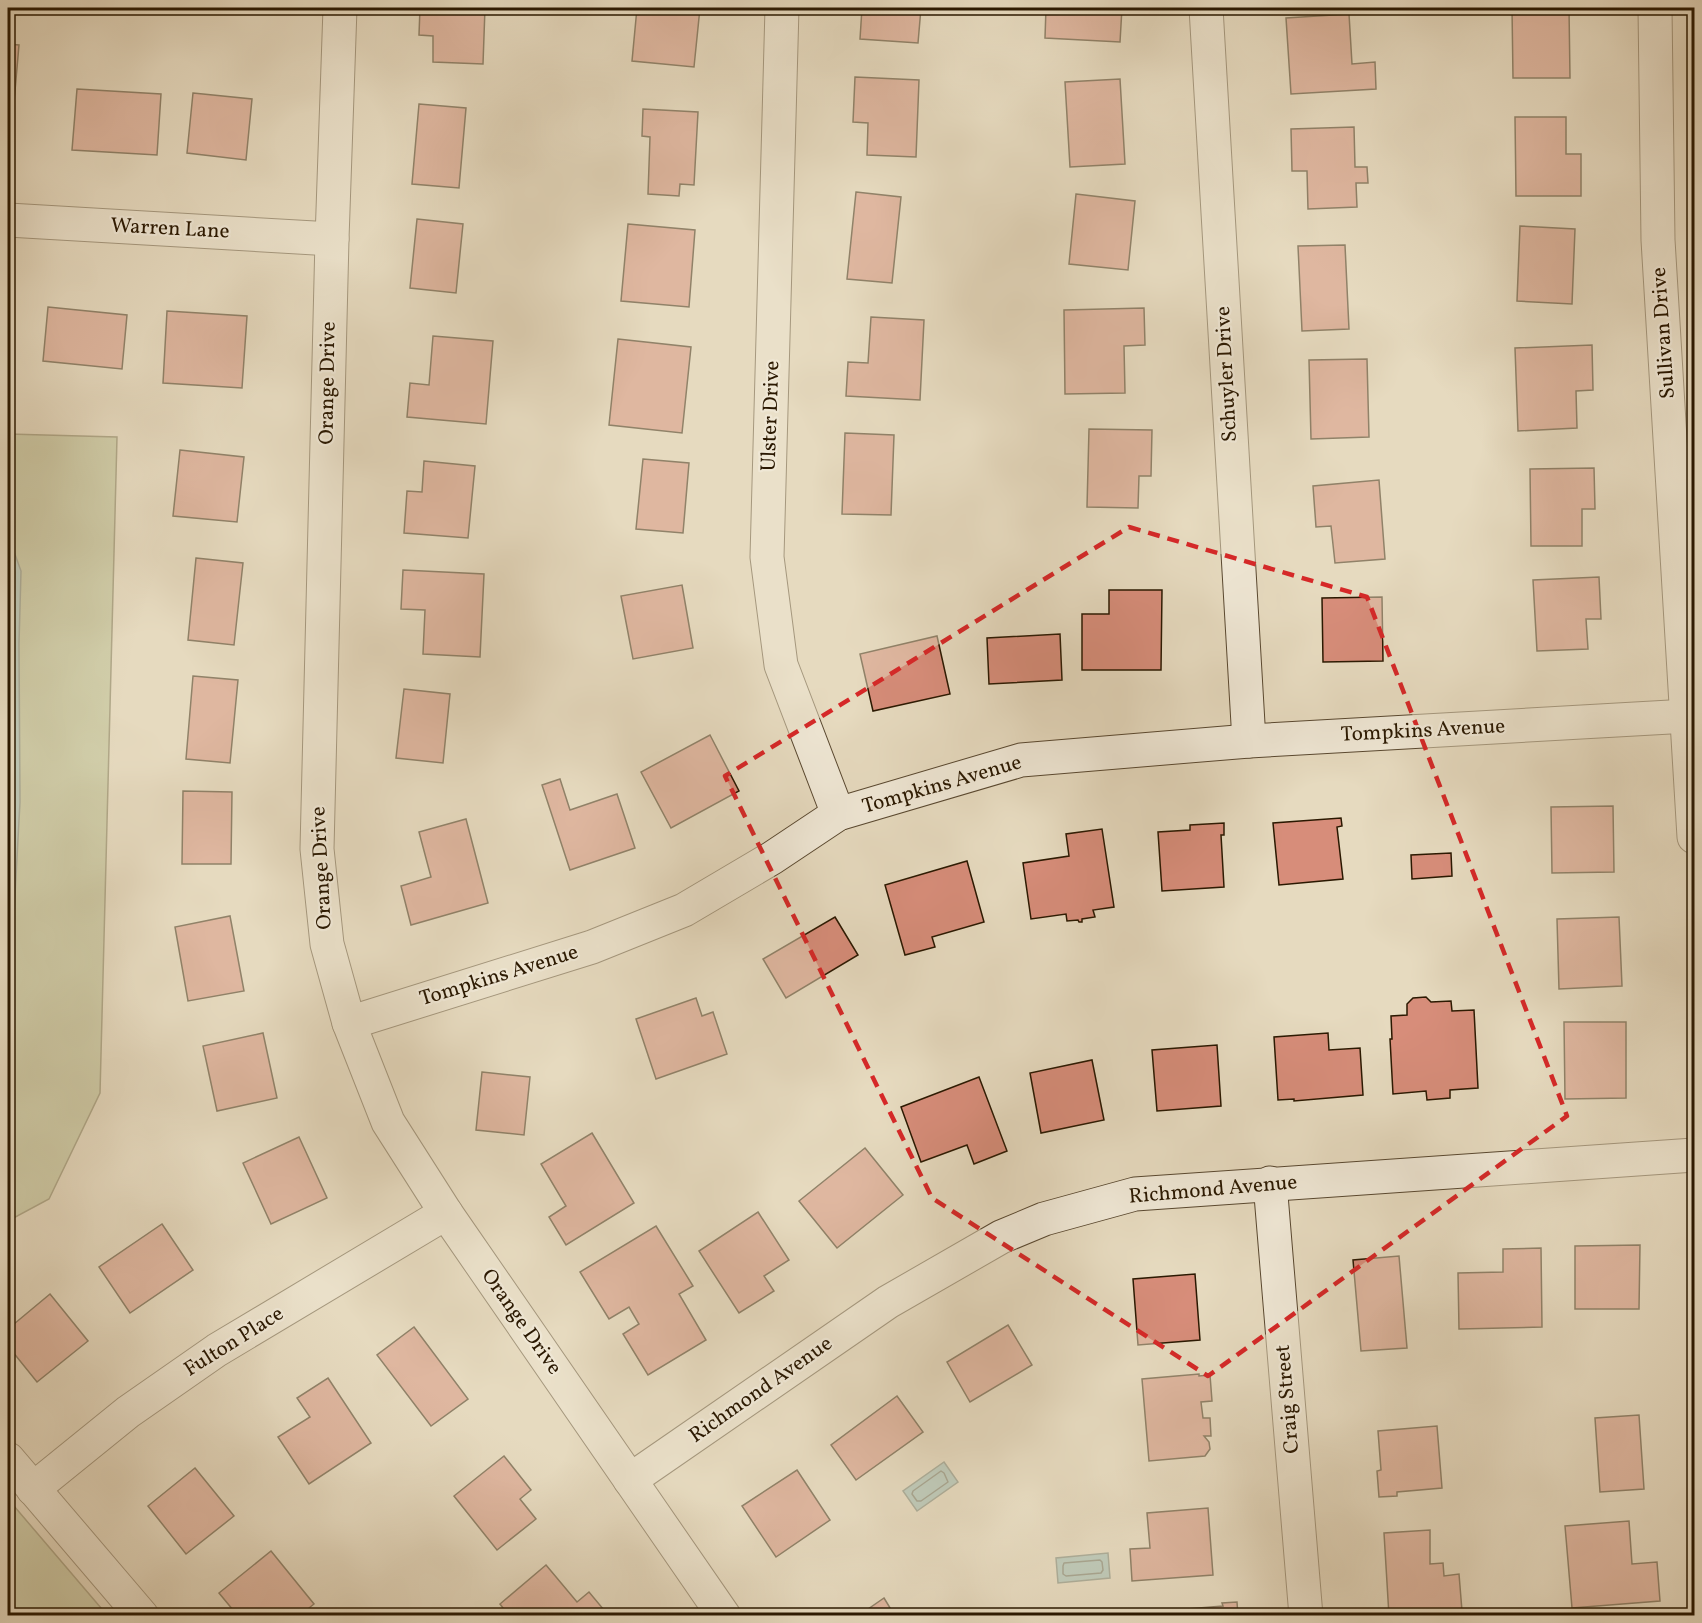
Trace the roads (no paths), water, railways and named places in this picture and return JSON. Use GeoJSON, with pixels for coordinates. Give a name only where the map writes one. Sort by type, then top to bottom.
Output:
{"type":"FeatureCollection","features":[{"type":"Feature","properties":{"kind":"street","name":"Orange Drive"},"geometry":{"type":"LineString","coordinates":[[340,8],[317,849],[327,944],[349,1023],[388,1122],[446,1213],[724,1616]]}},
{"type":"Feature","properties":{"kind":"street","name":"Ulster Drive"},"geometry":{"type":"LineString","coordinates":[[782,8],[767,557],[782,665],[838,814]]}},
{"type":"Feature","properties":{"kind":"street","name":"Schuyler Drive"},"geometry":{"type":"LineString","coordinates":[[1206,8],[1249,741]]}},
{"type":"Feature","properties":{"kind":"street","name":"Sullivan Drive"},"geometry":{"type":"LineString","coordinates":[[1655,8],[1658,240],[1695,837]]}},
{"type":"Feature","properties":{"kind":"street","name":"Warren Lane"},"geometry":{"type":"LineString","coordinates":[[8,220],[332,239]]}},
{"type":"Feature","properties":{"kind":"street","name":"Tompkins Avenue"},"geometry":{"type":"LineString","coordinates":[[349,1023],[591,947],[684,910],[772,858],[838,814],[1021,760],[1249,741],[1688,716]]}},
{"type":"Feature","properties":{"kind":"street","name":"Richmond Avenue"},"geometry":{"type":"LineString","coordinates":[[630,1480],[888,1302],[1001,1237],[1044,1219],[1135,1194],[1695,1155]]}},
{"type":"Feature","properties":{"kind":"street","name":"Craig Street"},"geometry":{"type":"LineString","coordinates":[[1270,1184],[1306,1616]]}},
{"type":"Feature","properties":{"kind":"street","name":"Fulton Place"},"geometry":{"type":"LineString","coordinates":[[33,1489],[128,1413],[217,1350],[446,1213]]}},
{"type":"Feature","properties":{"kind":"street"},"geometry":{"type":"LineString","coordinates":[[8,1460],[142,1616]]}},
{"type":"Feature","properties":{"kind":"water"},"geometry":{"type":"Polygon","coordinates":[[[8,535],[21,571],[20,802],[8,1025],[8,535]]]}},
{"type":"Feature","properties":{"kind":"water"},"geometry":{"type":"Polygon","coordinates":[[[944,1462],[958,1482],[917,1511],[903,1491],[944,1462]]]}},
{"type":"Feature","properties":{"kind":"water"},"geometry":{"type":"Polygon","coordinates":[[[1108,1553],[1110,1578],[1058,1583],[1056,1558],[1108,1553]]]}}]}
